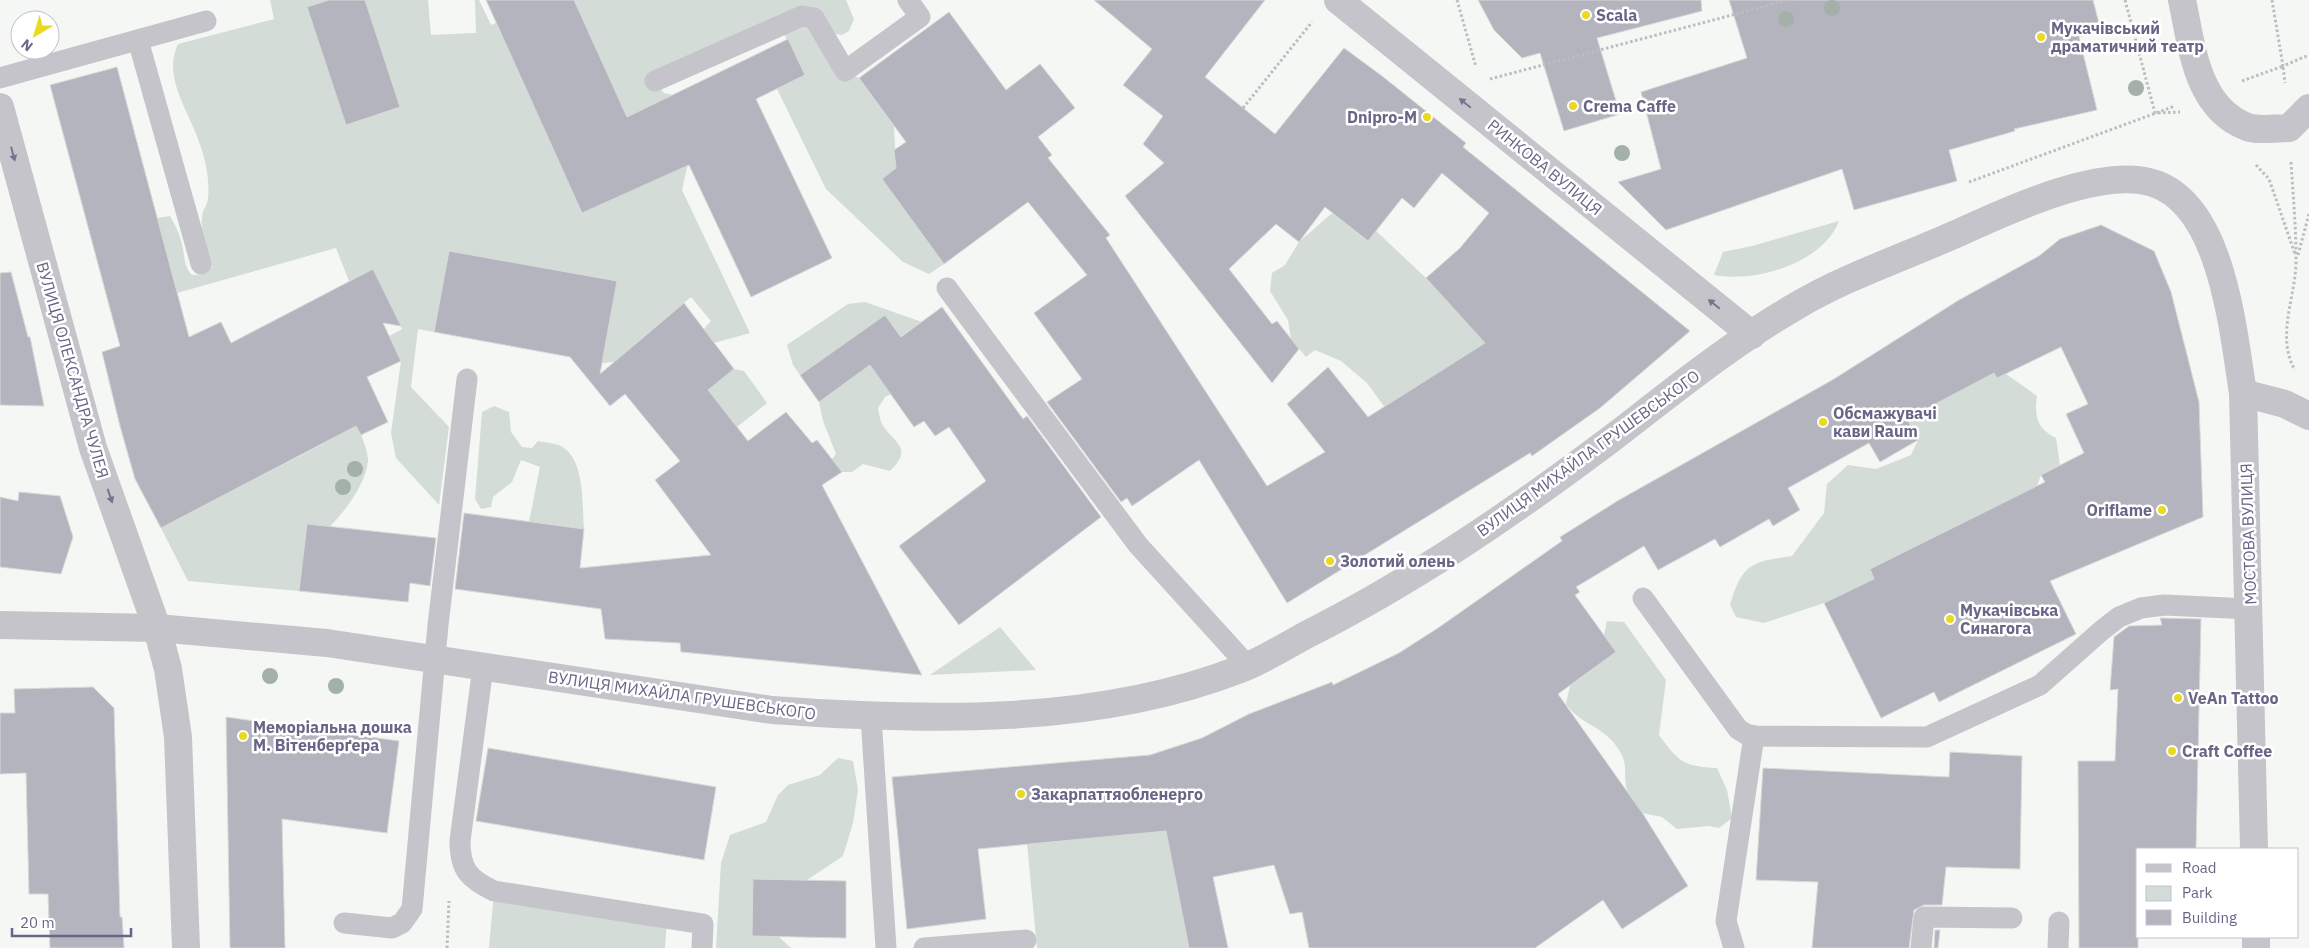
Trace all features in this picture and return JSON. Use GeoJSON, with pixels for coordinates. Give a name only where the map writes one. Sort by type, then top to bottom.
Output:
{"type":"FeatureCollection","features":[{"type":"Feature","properties":{"kind":"street","name":"РИНКОВА ВУЛИЦЯ"},"geometry":{"type":"LineString","coordinates":[[1338,0],[1752,334]]}},
{"type":"Feature","properties":{"kind":"street"},"geometry":{"type":"LineString","coordinates":[[2182,0],[2197,72],[2208,94],[2222,112],[2248,128],[2289,128],[2309,108]]}},
{"type":"Feature","properties":{"kind":"street","name":"ВУЛИЦЯ ОЛЕКСАНДРА ЧУЛЕЯ"},"geometry":{"type":"LineString","coordinates":[[0,107],[93,448],[157,628],[168,669],[178,737],[186,948]]}},
{"type":"Feature","properties":{"kind":"street","name":"ВУЛИЦЯ МИХАЙЛА ГРУШЕВСЬКОГО"},"geometry":{"type":"LineString","coordinates":[[0,625],[157,628],[327,643],[772,710],[871,717],[938,719],[1124,702],[1180,691],[1248,666],[1351,613],[1437,562],[1536,496],[1752,334],[1798,305],[1843,282],[2022,205],[2100,181],[2131,179],[2156,184],[2178,198],[2200,225]]}},
{"type":"Feature","properties":{"kind":"street","name":"МОСТОВА ВУЛИЦЯ"},"geometry":{"type":"LineString","coordinates":[[2200,225],[2214,250],[2224,284],[2243,393],[2250,609],[2254,848]]}},
{"type":"Feature","properties":{"kind":"street"},"geometry":{"type":"LineString","coordinates":[[2243,393],[2285,404],[2309,416]]}},
{"type":"Feature","properties":{"kind":"lane"},"geometry":{"type":"LineString","coordinates":[[655,81],[802,16],[814,18],[845,71],[920,17],[908,0]]}},
{"type":"Feature","properties":{"kind":"lane"},"geometry":{"type":"LineString","coordinates":[[0,78],[206,21]]}},
{"type":"Feature","properties":{"kind":"lane"},"geometry":{"type":"LineString","coordinates":[[138,40],[201,264]]}},
{"type":"Feature","properties":{"kind":"lane"},"geometry":{"type":"LineString","coordinates":[[947,288],[1138,545],[1248,666]]}},
{"type":"Feature","properties":{"kind":"lane"},"geometry":{"type":"LineString","coordinates":[[344,924],[392,928],[402,923],[412,909],[435,658],[467,379]]}},
{"type":"Feature","properties":{"kind":"lane"},"geometry":{"type":"LineString","coordinates":[[1643,598],[1738,729],[1754,736],[1927,737],[2040,685],[2101,631],[2126,614],[2142,608],[2164,605],[2250,609]]}},
{"type":"Feature","properties":{"kind":"lane"},"geometry":{"type":"LineString","coordinates":[[483,667],[460,841],[460,856],[466,871],[476,882],[494,890],[703,924],[702,948]]}},
{"type":"Feature","properties":{"kind":"lane"},"geometry":{"type":"LineString","coordinates":[[871,717],[886,948]]}},
{"type":"Feature","properties":{"kind":"lane"},"geometry":{"type":"LineString","coordinates":[[1734,948],[1726,921],[1754,736]]}},
{"type":"Feature","properties":{"kind":"lane"},"geometry":{"type":"LineString","coordinates":[[1922,948],[1924,917],[2012,918]]}},
{"type":"Feature","properties":{"kind":"lane"},"geometry":{"type":"LineString","coordinates":[[2058,948],[2059,922]]}},
{"type":"Feature","properties":{"kind":"lane"},"geometry":{"type":"LineString","coordinates":[[924,948],[1026,940]]}},
{"type":"Feature","properties":{"kind":"path"},"geometry":{"type":"LineString","coordinates":[[1457,0],[1478,73]]}},
{"type":"Feature","properties":{"kind":"path"},"geometry":{"type":"LineString","coordinates":[[1481,82],[1789,0]]}},
{"type":"Feature","properties":{"kind":"path"},"geometry":{"type":"LineString","coordinates":[[2124,0],[2155,113]]}},
{"type":"Feature","properties":{"kind":"path"},"geometry":{"type":"LineString","coordinates":[[2272,0],[2283,66],[2309,55]]}},
{"type":"Feature","properties":{"kind":"path"},"geometry":{"type":"LineString","coordinates":[[1243,108],[1312,21]]}},
{"type":"Feature","properties":{"kind":"path"},"geometry":{"type":"LineString","coordinates":[[1969,182],[2208,94]]}},
{"type":"Feature","properties":{"kind":"path"},"geometry":{"type":"LineString","coordinates":[[2155,113],[2180,112],[2189,114]]}},
{"type":"Feature","properties":{"kind":"path"},"geometry":{"type":"LineString","coordinates":[[2255,164],[2269,178],[2296,260]]}},
{"type":"Feature","properties":{"kind":"path"},"geometry":{"type":"LineString","coordinates":[[2300,378],[2289,361],[2288,312],[2296,260],[2309,214]]}},
{"type":"Feature","properties":{"kind":"green space"},"geometry":{"type":"Polygon","coordinates":[[[270,0],[428,0],[431,35],[476,33],[475,0],[479,0],[491,25],[547,0],[846,0],[854,19],[849,31],[842,35],[834,34],[845,71],[859,78],[894,126],[896,168],[882,179],[944,264],[929,274],[903,262],[826,189],[777,89],[805,75],[780,26],[655,82],[664,93],[673,95],[700,149],[688,163],[682,190],[750,333],[714,343],[635,407],[711,321],[691,297],[614,362],[602,363],[617,281],[449,251],[434,332],[418,329],[411,387],[449,427],[439,505],[396,458],[391,433],[401,361],[389,336],[402,329],[373,269],[349,281],[336,248],[177,293],[157,218],[170,216],[180,236],[186,266],[192,275],[204,274],[212,267],[202,229],[202,215],[208,199],[207,170],[195,130],[175,81],[173,69],[174,56],[178,44],[274,19],[270,0]]]}},
{"type":"Feature","properties":{"kind":"green space"},"geometry":{"type":"Polygon","coordinates":[[[1331,214],[1339,214],[1344,222],[1367,241],[1376,231],[1426,278],[1498,356],[1446,368],[1399,397],[1416,450],[1367,383],[1341,361],[1315,350],[1306,357],[1291,339],[1288,320],[1270,291],[1272,273],[1285,265],[1299,242],[1331,214]]]}},
{"type":"Feature","properties":{"kind":"green space"},"geometry":{"type":"Polygon","coordinates":[[[1839,221],[1831,236],[1819,248],[1803,259],[1786,267],[1768,273],[1749,276],[1731,277],[1714,275],[1723,252],[1752,246],[1839,221]]]}},
{"type":"Feature","properties":{"kind":"green space"},"geometry":{"type":"Polygon","coordinates":[[[865,302],[922,322],[901,336],[885,315],[800,375],[793,365],[787,345],[848,304],[865,302]]]}},
{"type":"Feature","properties":{"kind":"green space"},"geometry":{"type":"Polygon","coordinates":[[[877,360],[900,389],[885,397],[878,408],[882,424],[899,446],[901,456],[890,471],[863,464],[852,472],[842,472],[832,459],[836,454],[823,421],[819,402],[877,360]]]}},
{"type":"Feature","properties":{"kind":"green space"},"geometry":{"type":"Polygon","coordinates":[[[328,366],[358,428],[367,452],[368,461],[359,488],[335,521],[329,527],[307,524],[299,591],[188,581],[161,528],[325,443],[301,399],[328,366]]]}},
{"type":"Feature","properties":{"kind":"green space"},"geometry":{"type":"Polygon","coordinates":[[[734,369],[744,371],[767,403],[737,427],[723,409],[683,410],[734,369]]]}},
{"type":"Feature","properties":{"kind":"green space"},"geometry":{"type":"Polygon","coordinates":[[[1994,373],[2006,374],[2037,396],[2036,410],[2038,421],[2045,430],[2056,438],[2060,465],[2041,475],[2034,494],[2009,500],[1870,569],[1874,579],[1824,603],[1764,623],[1736,617],[1730,605],[1734,591],[1744,573],[1758,563],[1792,556],[1824,513],[1827,484],[1848,465],[1876,469],[1911,455],[1918,440],[1907,419],[1994,373]]]}},
{"type":"Feature","properties":{"kind":"green space"},"geometry":{"type":"Polygon","coordinates":[[[494,406],[509,412],[511,432],[522,447],[532,448],[538,441],[559,445],[571,455],[576,464],[581,485],[584,529],[529,522],[540,467],[521,460],[512,482],[493,497],[491,507],[481,509],[475,499],[482,412],[494,406]]]}},
{"type":"Feature","properties":{"kind":"green space"},"geometry":{"type":"Polygon","coordinates":[[[1607,621],[1624,622],[1666,680],[1659,735],[1682,761],[1696,766],[1717,768],[1727,790],[1732,818],[1719,828],[1708,826],[1677,829],[1662,817],[1642,813],[1628,793],[1624,762],[1619,750],[1608,737],[1577,716],[1566,704],[1570,686],[1616,652],[1604,635],[1607,621]]]}},
{"type":"Feature","properties":{"kind":"green space"},"geometry":{"type":"Polygon","coordinates":[[[1000,627],[1036,670],[930,675],[1000,627]]]}},
{"type":"Feature","properties":{"kind":"green space"},"geometry":{"type":"Polygon","coordinates":[[[838,758],[853,761],[858,790],[853,823],[843,856],[807,880],[753,879],[752,936],[779,937],[791,948],[716,948],[721,863],[730,835],[766,822],[778,795],[788,785],[820,775],[838,758]]]}},
{"type":"Feature","properties":{"kind":"green space"},"geometry":{"type":"Polygon","coordinates":[[[1166,831],[1189,948],[1037,948],[1027,844],[1166,831]]]}},
{"type":"Feature","properties":{"kind":"green space"},"geometry":{"type":"Polygon","coordinates":[[[494,891],[667,920],[665,948],[489,948],[494,891]]]}},
{"type":"Feature","properties":{"kind":"building"},"geometry":{"type":"Polygon","coordinates":[[[329,0],[365,0],[400,107],[346,125],[307,7],[329,0]]]}},
{"type":"Feature","properties":{"kind":"building"},"geometry":{"type":"Polygon","coordinates":[[[486,0],[574,0],[627,117],[788,39],[805,75],[756,99],[832,258],[751,297],[689,165],[582,213],[486,0]]]}},
{"type":"Feature","properties":{"kind":"building"},"geometry":{"type":"Polygon","coordinates":[[[1094,0],[1265,0],[1205,77],[1275,134],[1344,48],[1466,143],[1463,147],[1690,331],[1600,408],[1532,456],[1530,453],[1287,603],[1199,460],[1132,506],[1127,498],[1121,502],[1047,402],[1082,379],[1034,313],[1087,275],[1028,202],[944,264],[882,179],[896,168],[894,150],[906,142],[859,78],[949,12],[1006,90],[1040,64],[1075,108],[1038,137],[1052,155],[1048,158],[1110,235],[1106,238],[1267,486],[1325,452],[1287,404],[1328,367],[1368,417],[1485,343],[1426,278],[1460,248],[1489,213],[1442,173],[1414,208],[1402,198],[1368,241],[1325,207],[1299,242],[1276,224],[1229,269],[1272,324],[1277,321],[1299,349],[1272,383],[1125,196],[1164,163],[1143,144],[1163,116],[1123,85],[1152,49],[1094,0]]]}},
{"type":"Feature","properties":{"kind":"building","name":"Scala"},"geometry":{"type":"Polygon","coordinates":[[[1478,0],[1701,0],[1702,11],[1597,38],[1620,114],[1564,131],[1540,53],[1522,58],[1494,30],[1478,0]]]}},
{"type":"Feature","properties":{"kind":"building"},"geometry":{"type":"Polygon","coordinates":[[[1729,0],[2093,0],[2101,31],[2079,37],[2097,110],[2014,129],[2015,131],[1949,150],[1957,181],[1854,210],[1842,169],[1666,230],[1618,182],[1661,169],[1641,92],[1747,58],[1729,0]]]}},
{"type":"Feature","properties":{"kind":"building"},"geometry":{"type":"Polygon","coordinates":[[[117,67],[189,337],[221,322],[231,343],[373,269],[401,326],[383,323],[401,361],[367,377],[388,422],[361,435],[356,426],[161,528],[135,479],[120,426],[102,352],[120,346],[50,85],[117,67]]]}},
{"type":"Feature","properties":{"kind":"building"},"geometry":{"type":"Polygon","coordinates":[[[2101,225],[2154,251],[2171,292],[2199,402],[2203,517],[2050,581],[2076,634],[1939,702],[1934,692],[1881,718],[1824,603],[1874,579],[1870,569],[2045,482],[2041,475],[2084,453],[2066,414],[2088,404],[2061,347],[1997,378],[1994,373],[1907,419],[1918,440],[1880,462],[1869,443],[1788,488],[1800,510],[1773,526],[1769,519],[1720,547],[1715,539],[1658,570],[1644,546],[1576,587],[1580,592],[1575,595],[1616,652],[1558,694],[1643,814],[1688,886],[1622,929],[1603,900],[1535,948],[1309,948],[1302,912],[1290,914],[1274,865],[1213,877],[1228,948],[1189,948],[1166,831],[978,849],[986,919],[907,929],[892,777],[1150,755],[1202,738],[1249,714],[1332,682],[1333,685],[1399,653],[1438,628],[1562,541],[1560,537],[1619,500],[1834,379],[1959,300],[2039,256],[2060,239],[2101,225]]]}},
{"type":"Feature","properties":{"kind":"building"},"geometry":{"type":"Polygon","coordinates":[[[449,251],[617,281],[600,374],[684,303],[734,369],[708,390],[748,441],[786,412],[812,443],[817,440],[842,472],[822,485],[922,675],[681,652],[680,643],[605,639],[601,609],[455,589],[464,513],[584,529],[580,568],[711,555],[655,480],[680,461],[625,394],[610,406],[570,357],[434,332],[449,251]]]}},
{"type":"Feature","properties":{"kind":"building"},"geometry":{"type":"Polygon","coordinates":[[[11,272],[28,337],[30,337],[44,406],[0,405],[0,273],[11,272]]]}},
{"type":"Feature","properties":{"kind":"building"},"geometry":{"type":"Polygon","coordinates":[[[942,307],[1023,419],[1027,416],[1101,517],[959,625],[899,546],[986,481],[949,427],[935,436],[924,421],[914,427],[870,365],[819,402],[800,375],[885,315],[901,337],[942,307]]]}},
{"type":"Feature","properties":{"kind":"building"},"geometry":{"type":"Polygon","coordinates":[[[19,492],[60,496],[73,537],[61,574],[0,567],[0,497],[18,501],[19,492]]]}},
{"type":"Feature","properties":{"kind":"building"},"geometry":{"type":"Polygon","coordinates":[[[307,524],[436,538],[430,586],[410,583],[408,602],[299,591],[307,524]]]}},
{"type":"Feature","properties":{"kind":"building"},"geometry":{"type":"Polygon","coordinates":[[[2160,618],[2201,619],[2196,848],[2136,848],[2136,938],[2138,938],[2138,948],[2079,948],[2078,761],[2115,761],[2118,689],[2110,690],[2114,637],[2129,626],[2162,625],[2160,618]]]}},
{"type":"Feature","properties":{"kind":"building"},"geometry":{"type":"Polygon","coordinates":[[[93,687],[114,708],[120,917],[122,917],[124,948],[50,948],[48,894],[29,894],[26,773],[0,774],[0,713],[15,713],[14,689],[93,687]]]}},
{"type":"Feature","properties":{"kind":"building"},"geometry":{"type":"Polygon","coordinates":[[[226,717],[399,741],[387,833],[282,819],[285,948],[230,948],[226,717]]]}},
{"type":"Feature","properties":{"kind":"building"},"geometry":{"type":"Polygon","coordinates":[[[488,748],[716,787],[704,860],[476,821],[488,748]]]}},
{"type":"Feature","properties":{"kind":"building"},"geometry":{"type":"Polygon","coordinates":[[[1950,752],[2022,756],[2020,869],[1946,867],[1942,905],[1924,905],[1914,910],[1909,948],[1812,948],[1818,882],[1756,880],[1763,768],[1949,777],[1950,752]]]}},
{"type":"Feature","properties":{"kind":"building"},"geometry":{"type":"Polygon","coordinates":[[[753,879],[846,881],[846,938],[752,936],[753,879]]]}},
{"type":"Feature","properties":{"kind":"building"},"geometry":{"type":"Polygon","coordinates":[[[1935,930],[1940,930],[1938,948],[1934,948],[1935,930]]]}},
{"type":"Feature","properties":{"kind":"place","name":"Scala"},"geometry":{"type":"Point","coordinates":[1586,15]}},
{"type":"Feature","properties":{"kind":"place","name":"Мукачівський драматичний театр"},"geometry":{"type":"Point","coordinates":[2041,37]}},
{"type":"Feature","properties":{"kind":"place","name":"Crema Caffe"},"geometry":{"type":"Point","coordinates":[1573,106]}},
{"type":"Feature","properties":{"kind":"place","name":"Dnipro-M"},"geometry":{"type":"Point","coordinates":[1427,117]}},
{"type":"Feature","properties":{"kind":"place","name":"Обсмажувачі кави Raum"},"geometry":{"type":"Point","coordinates":[1823,422]}},
{"type":"Feature","properties":{"kind":"place","name":"Oriflame"},"geometry":{"type":"Point","coordinates":[2162,510]}},
{"type":"Feature","properties":{"kind":"place","name":"Золотий олень"},"geometry":{"type":"Point","coordinates":[1330,561]}},
{"type":"Feature","properties":{"kind":"place","name":"Мукачівська Синагога"},"geometry":{"type":"Point","coordinates":[1950,619]}},
{"type":"Feature","properties":{"kind":"place","name":"VeAn Tattoo"},"geometry":{"type":"Point","coordinates":[2178,698]}},
{"type":"Feature","properties":{"kind":"place","name":"Меморіальна дошка М. Вітенберґера"},"geometry":{"type":"Point","coordinates":[243,736]}},
{"type":"Feature","properties":{"kind":"place","name":"Craft Coffee"},"geometry":{"type":"Point","coordinates":[2172,751]}},
{"type":"Feature","properties":{"kind":"place","name":"Закарпаттяобленерго"},"geometry":{"type":"Point","coordinates":[1021,794]}}]}
